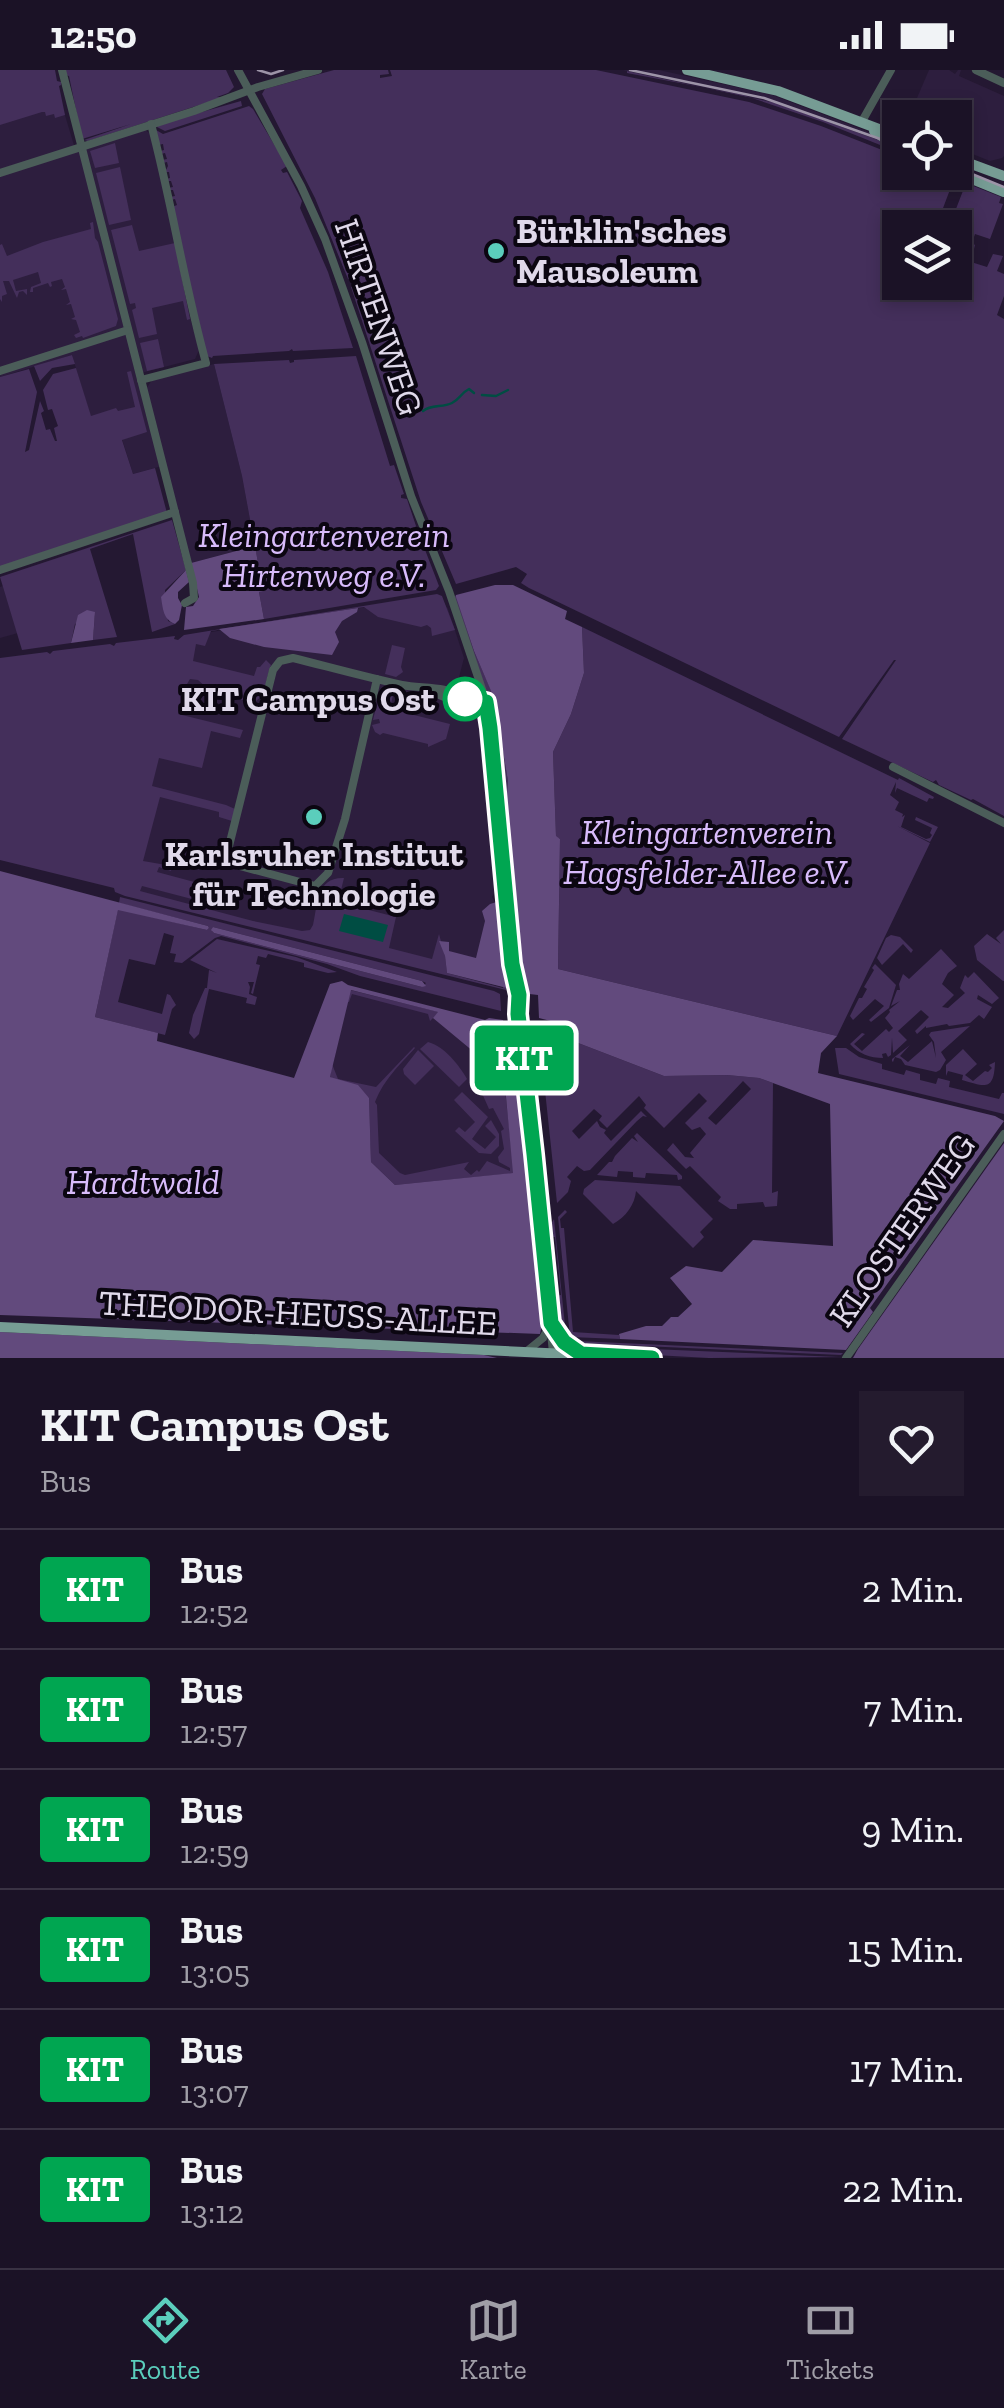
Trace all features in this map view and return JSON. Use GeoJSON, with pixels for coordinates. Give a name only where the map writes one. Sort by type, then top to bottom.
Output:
{"type":"FeatureCollection","features":[{"type":"Feature","properties":{"kind":"main road"},"geometry":{"type":"LineString","coordinates":[[687,70],[726,74],[882,130]]}},
{"type":"Feature","properties":{"kind":"main road"},"geometry":{"type":"LineString","coordinates":[[861,122],[882,137]]}},
{"type":"Feature","properties":{"kind":"main road"},"geometry":{"type":"LineString","coordinates":[[972,164],[1004,176]]}},
{"type":"Feature","properties":{"kind":"main road"},"geometry":{"type":"LineString","coordinates":[[972,179],[1004,192]]}},
{"type":"Feature","properties":{"kind":"main road","name":"THEODOR-HEUSS-ALLEE"},"geometry":{"type":"LineString","coordinates":[[0,1327],[652,1358]]}},
{"type":"Feature","properties":{"kind":"street"},"geometry":{"type":"LineString","coordinates":[[62,70],[193,587],[182,593]]}},
{"type":"Feature","properties":{"kind":"street","name":"HIRTENWEG"},"geometry":{"type":"LineString","coordinates":[[238,70],[326,239],[411,496],[449,591],[486,702],[511,985],[518,1014],[553,1352]]}},
{"type":"Feature","properties":{"kind":"street"},"geometry":{"type":"LineString","coordinates":[[0,173],[318,70]]}},
{"type":"Feature","properties":{"kind":"street"},"geometry":{"type":"LineString","coordinates":[[861,122],[890,70]]}},
{"type":"Feature","properties":{"kind":"street"},"geometry":{"type":"LineString","coordinates":[[976,70],[1004,82]]}},
{"type":"Feature","properties":{"kind":"street"},"geometry":{"type":"LineString","coordinates":[[141,380],[206,363],[190,308],[152,124]]}},
{"type":"Feature","properties":{"kind":"street"},"geometry":{"type":"LineString","coordinates":[[0,371],[128,330]]}},
{"type":"Feature","properties":{"kind":"street"},"geometry":{"type":"LineString","coordinates":[[0,570],[175,512]]}},
{"type":"Feature","properties":{"kind":"street"},"geometry":{"type":"LineString","coordinates":[[377,679],[345,819],[328,873],[315,886],[225,862],[280,661],[293,658],[486,702]]}},
{"type":"Feature","properties":{"kind":"street"},"geometry":{"type":"LineString","coordinates":[[893,767],[1004,823]]}},
{"type":"Feature","properties":{"kind":"street","name":"KLOSTERWEG"},"geometry":{"type":"LineString","coordinates":[[846,1358],[1004,1134]]}},
{"type":"Feature","properties":{"kind":"street"},"geometry":{"type":"LineString","coordinates":[[527,1351],[543,1338],[551,1323],[564,1342],[581,1354]]}},
{"type":"Feature","properties":{"kind":"shaded area"},"geometry":{"type":"Polygon","coordinates":[[[623,70],[659,70],[772,95],[869,132],[882,141],[776,103],[623,70]]]}},
{"type":"Feature","properties":{"kind":"shaded area"},"geometry":{"type":"Polygon","coordinates":[[[929,70],[949,70],[955,74],[961,70],[959,76],[1004,96],[1004,156],[990,161],[972,154],[972,100],[916,100],[929,70]]]}},
{"type":"Feature","properties":{"kind":"shaded area"},"geometry":{"type":"Polygon","coordinates":[[[61,102],[76,152],[145,130],[151,134],[199,350],[195,359],[137,374],[162,466],[133,474],[122,439],[91,418],[72,355],[0,377],[0,120],[61,102]]]}},
{"type":"Feature","properties":{"kind":"shaded area"},"geometry":{"type":"Polygon","coordinates":[[[214,364],[255,546],[191,563],[146,389],[152,380],[214,364]]]}},
{"type":"Feature","properties":{"kind":"shaded area"},"geometry":{"type":"Polygon","coordinates":[[[3,586],[18,633],[0,638],[0,587],[3,586]]]}},
{"type":"Feature","properties":{"kind":"shaded area","name":"Karlsruher Institut für Technologie"},"geometry":{"type":"Polygon","coordinates":[[[428,597],[444,603],[448,609],[464,658],[451,708],[454,713],[480,720],[485,730],[500,883],[492,897],[502,903],[507,988],[115,890],[181,637],[428,597]]]}},
{"type":"Feature","properties":{"kind":"shaded area"},"geometry":{"type":"Polygon","coordinates":[[[344,914],[388,925],[383,942],[339,931],[344,914]]]}},
{"type":"Feature","properties":{"kind":"shaded area"},"geometry":{"type":"Polygon","coordinates":[[[350,990],[439,1012],[434,1018],[438,1022],[494,1051],[499,1086],[508,1086],[516,1175],[397,1187],[330,1077],[350,990]]]}},
{"type":"Feature","properties":{"kind":"green space"},"geometry":{"type":"Polygon","coordinates":[[[0,70],[55,70],[57,81],[61,82],[65,115],[55,118],[54,114],[46,116],[42,112],[0,125],[0,70]]]}},
{"type":"Feature","properties":{"kind":"green space"},"geometry":{"type":"Polygon","coordinates":[[[64,70],[226,70],[234,87],[217,97],[224,97],[88,141],[84,140],[131,124],[82,139],[69,76],[64,70]]]}},
{"type":"Feature","properties":{"kind":"green space"},"geometry":{"type":"Polygon","coordinates":[[[334,70],[388,70],[389,74],[380,78],[392,76],[390,70],[596,70],[749,102],[882,150],[882,190],[950,190],[942,210],[882,210],[882,300],[972,300],[972,262],[987,267],[993,254],[1003,256],[997,271],[1004,274],[1004,296],[997,315],[1004,319],[1004,816],[939,785],[936,780],[933,782],[842,739],[896,660],[839,737],[529,588],[521,583],[527,574],[516,567],[456,584],[421,502],[351,287],[355,285],[353,278],[348,279],[315,198],[262,94],[265,89],[334,70]]]}},
{"type":"Feature","properties":{"kind":"green space"},"geometry":{"type":"Polygon","coordinates":[[[627,71],[707,88],[627,73],[627,71]]]}},
{"type":"Feature","properties":{"kind":"green space"},"geometry":{"type":"Polygon","coordinates":[[[750,98],[776,103],[882,141],[882,146],[750,98]]]}},
{"type":"Feature","properties":{"kind":"green space"},"geometry":{"type":"Polygon","coordinates":[[[241,101],[242,106],[165,131],[157,127],[159,124],[241,101]]]}},
{"type":"Feature","properties":{"kind":"green space"},"geometry":{"type":"Polygon","coordinates":[[[249,106],[287,166],[281,170],[287,172],[302,201],[300,208],[328,272],[353,348],[207,356],[172,207],[177,205],[170,197],[175,196],[168,188],[173,187],[166,179],[170,178],[169,172],[165,172],[167,162],[162,160],[167,159],[165,153],[161,154],[163,144],[158,145],[156,130],[163,134],[249,106]]]}},
{"type":"Feature","properties":{"kind":"green space"},"geometry":{"type":"Polygon","coordinates":[[[115,143],[119,163],[95,168],[90,151],[115,143]]]}},
{"type":"Feature","properties":{"kind":"green space"},"geometry":{"type":"Polygon","coordinates":[[[120,167],[131,220],[109,225],[96,173],[120,167]]]}},
{"type":"Feature","properties":{"kind":"green space"},"geometry":{"type":"Polygon","coordinates":[[[972,185],[1001,197],[999,203],[1003,204],[990,239],[975,234],[972,243],[972,210],[956,210],[963,190],[972,190],[972,185]]]}},
{"type":"Feature","properties":{"kind":"green space"},"geometry":{"type":"Polygon","coordinates":[[[93,222],[118,319],[116,326],[76,338],[74,335],[80,332],[76,320],[71,319],[75,317],[71,304],[66,305],[70,302],[66,289],[61,290],[65,287],[62,279],[30,292],[31,287],[41,283],[38,272],[13,280],[16,291],[27,289],[27,295],[19,292],[17,298],[9,281],[3,281],[7,294],[2,296],[2,302],[0,245],[7,256],[91,229],[93,222]]]}},
{"type":"Feature","properties":{"kind":"green space"},"geometry":{"type":"Polygon","coordinates":[[[132,225],[139,251],[175,243],[190,319],[187,320],[183,301],[152,308],[157,334],[139,338],[132,310],[135,303],[130,304],[111,230],[132,225]]]}},
{"type":"Feature","properties":{"kind":"green space"},"geometry":{"type":"Polygon","coordinates":[[[158,339],[164,367],[147,371],[140,343],[158,339]]]}},
{"type":"Feature","properties":{"kind":"green space"},"geometry":{"type":"Polygon","coordinates":[[[72,355],[75,364],[52,368],[40,381],[34,366],[72,355]]]}},
{"type":"Feature","properties":{"kind":"green space","name":"Kleingartenverein Hirtenweg e.V."},"geometry":{"type":"Polygon","coordinates":[[[356,356],[390,466],[394,465],[404,494],[401,498],[407,499],[414,529],[439,586],[436,590],[264,619],[259,592],[263,590],[242,476],[214,364],[289,360],[290,363],[356,356]]]}},
{"type":"Feature","properties":{"kind":"green space"},"geometry":{"type":"Polygon","coordinates":[[[76,368],[91,416],[135,407],[127,372],[131,371],[147,432],[122,440],[133,474],[155,468],[167,513],[0,567],[0,377],[29,369],[37,392],[25,452],[29,450],[40,401],[46,430],[50,429],[57,441],[54,428],[58,426],[52,409],[48,410],[43,390],[53,374],[76,368]]]}},
{"type":"Feature","properties":{"kind":"green space"},"geometry":{"type":"Polygon","coordinates":[[[172,520],[186,570],[165,590],[168,621],[175,624],[152,632],[133,534],[90,549],[117,637],[93,640],[95,612],[75,624],[71,643],[22,650],[0,577],[172,520]]]}},
{"type":"Feature","properties":{"kind":"green space"},"geometry":{"type":"Polygon","coordinates":[[[255,546],[264,619],[184,630],[186,607],[193,606],[199,597],[191,563],[255,546]]]}},
{"type":"Feature","properties":{"kind":"green space"},"geometry":{"type":"Polygon","coordinates":[[[186,570],[189,582],[178,592],[182,605],[175,624],[166,616],[161,597],[186,570]]]}},
{"type":"Feature","properties":{"kind":"green space"},"geometry":{"type":"Polygon","coordinates":[[[495,585],[513,585],[567,611],[565,619],[582,627],[584,673],[553,752],[556,836],[560,839],[558,969],[837,1036],[821,1053],[818,1073],[1004,1121],[870,1308],[873,1312],[846,1350],[620,1339],[619,1334],[662,1326],[692,1304],[670,1278],[686,1266],[722,1272],[753,1240],[833,1246],[830,1104],[759,1078],[664,1076],[573,1041],[570,1026],[539,1018],[538,995],[521,993],[506,804],[508,781],[494,698],[456,597],[495,585]]]}},
{"type":"Feature","properties":{"kind":"green space"},"geometry":{"type":"Polygon","coordinates":[[[437,594],[442,596],[455,630],[432,636],[427,625],[378,617],[364,607],[211,631],[205,646],[196,644],[193,661],[254,676],[266,660],[271,665],[263,692],[252,703],[190,679],[178,714],[243,730],[240,738],[211,731],[202,768],[159,758],[152,786],[235,809],[232,821],[219,817],[219,812],[160,797],[143,861],[172,866],[171,871],[159,867],[157,872],[213,887],[211,904],[142,886],[140,891],[302,931],[313,925],[323,887],[344,878],[338,902],[396,917],[389,948],[432,959],[439,934],[447,973],[503,988],[507,951],[506,990],[125,896],[114,888],[0,860],[0,658],[175,636],[178,640],[184,635],[437,594]]]}},
{"type":"Feature","properties":{"kind":"green space"},"geometry":{"type":"Polygon","coordinates":[[[456,595],[494,697],[508,781],[506,804],[517,969],[491,710],[456,595]]]}},
{"type":"Feature","properties":{"kind":"green space"},"geometry":{"type":"Polygon","coordinates":[[[358,608],[335,632],[339,642],[332,655],[264,647],[230,638],[219,629],[358,608]]]}},
{"type":"Feature","properties":{"kind":"green space"},"geometry":{"type":"Polygon","coordinates":[[[87,610],[95,612],[93,640],[71,643],[78,615],[87,610]]]}},
{"type":"Feature","properties":{"kind":"green space","name":"Kleingartenverein Hagsfelder-Allee e.V."},"geometry":{"type":"Polygon","coordinates":[[[582,627],[934,797],[927,802],[897,788],[895,793],[896,782],[890,795],[899,802],[895,810],[902,817],[905,815],[901,827],[926,839],[932,835],[932,828],[915,820],[916,817],[938,827],[930,842],[897,826],[930,843],[837,1036],[558,969],[560,839],[556,837],[553,752],[584,673],[582,627]]]}},
{"type":"Feature","properties":{"kind":"green space"},"geometry":{"type":"Polygon","coordinates":[[[392,645],[405,648],[403,672],[396,677],[385,674],[392,645]]]}},
{"type":"Feature","properties":{"kind":"green space"},"geometry":{"type":"Polygon","coordinates":[[[394,690],[390,709],[450,724],[446,739],[428,747],[375,732],[372,725],[380,723],[379,719],[373,720],[379,700],[394,690]]]}},
{"type":"Feature","properties":{"kind":"green space","name":"Hardtwald"},"geometry":{"type":"Polygon","coordinates":[[[0,871],[208,926],[207,930],[118,910],[95,1017],[158,1033],[157,1041],[294,1078],[330,984],[342,981],[485,1020],[503,1020],[510,1070],[505,1070],[503,1062],[497,1063],[493,1051],[474,1052],[433,1018],[438,1012],[351,990],[330,1077],[358,1085],[369,1098],[371,1162],[395,1185],[513,1173],[505,1086],[518,1084],[524,1089],[543,1320],[540,1334],[0,1315],[0,871]]]}},
{"type":"Feature","properties":{"kind":"green space"},"geometry":{"type":"Polygon","coordinates":[[[120,897],[494,991],[500,994],[501,1011],[221,936],[182,963],[174,962],[176,954],[170,953],[174,936],[164,933],[155,965],[129,959],[118,1002],[162,1014],[167,994],[170,995],[176,1005],[165,1035],[95,1017],[118,909],[209,928],[119,903],[120,897]],[[213,927],[212,931],[422,987],[426,983],[213,927]]]}},
{"type":"Feature","properties":{"kind":"green space"},"geometry":{"type":"Polygon","coordinates":[[[500,901],[507,988],[447,973],[439,941],[449,942],[449,951],[476,958],[485,921],[482,911],[500,901]]]}},
{"type":"Feature","properties":{"kind":"green space"},"geometry":{"type":"Polygon","coordinates":[[[213,927],[422,981],[426,986],[214,933],[213,927]]]}},
{"type":"Feature","properties":{"kind":"green space"},"geometry":{"type":"Polygon","coordinates":[[[1004,930],[1003,981],[977,960],[974,946],[987,934],[1001,944],[996,938],[1004,930]]]}},
{"type":"Feature","properties":{"kind":"green space"},"geometry":{"type":"Polygon","coordinates":[[[891,935],[900,937],[913,950],[911,953],[903,944],[882,965],[877,958],[891,935]]]}},
{"type":"Feature","properties":{"kind":"green space"},"geometry":{"type":"Polygon","coordinates":[[[217,939],[296,957],[337,972],[304,967],[304,963],[268,954],[266,958],[258,956],[256,964],[260,965],[253,994],[254,982],[248,982],[249,994],[257,997],[255,1005],[246,1003],[247,998],[209,989],[199,1034],[194,1039],[189,1033],[193,1015],[207,988],[209,970],[217,973],[190,960],[217,939]]]}},
{"type":"Feature","properties":{"kind":"green space"},"geometry":{"type":"Polygon","coordinates":[[[941,949],[957,966],[942,984],[954,995],[942,1007],[948,1008],[965,993],[960,988],[965,975],[968,978],[974,972],[999,998],[992,1004],[978,995],[977,999],[992,1007],[984,1019],[979,1015],[970,1023],[926,1026],[917,1034],[915,1031],[929,1017],[921,1010],[898,1031],[907,1040],[893,1053],[892,1038],[888,1057],[886,1053],[883,1058],[869,1056],[853,1047],[850,1044],[862,1033],[865,1034],[854,1044],[862,1051],[886,1029],[889,1032],[893,1028],[885,1018],[900,1001],[891,1006],[903,974],[909,979],[941,949]]]}},
{"type":"Feature","properties":{"kind":"green space"},"geometry":{"type":"Polygon","coordinates":[[[875,964],[896,985],[889,1008],[871,1022],[884,1006],[875,999],[853,1020],[850,1016],[867,989],[864,987],[875,964]]]}},
{"type":"Feature","properties":{"kind":"green space"},"geometry":{"type":"Polygon","coordinates":[[[350,990],[439,1012],[430,1021],[428,1014],[352,994],[347,1002],[350,990]]]}},
{"type":"Feature","properties":{"kind":"green space"},"geometry":{"type":"Polygon","coordinates":[[[970,1026],[941,1052],[946,1060],[936,1072],[905,1065],[895,1057],[892,1061],[892,1059],[910,1045],[900,1056],[908,1062],[932,1041],[936,1058],[931,1032],[970,1026]]]}},
{"type":"Feature","properties":{"kind":"green space"},"geometry":{"type":"Polygon","coordinates":[[[573,1041],[664,1076],[727,1075],[773,1083],[772,1193],[778,1191],[777,1206],[765,1207],[763,1202],[737,1204],[737,1209],[730,1209],[718,1201],[721,1197],[690,1166],[686,1169],[667,1150],[673,1143],[685,1157],[694,1158],[690,1153],[706,1134],[700,1127],[692,1130],[685,1123],[707,1101],[699,1093],[664,1128],[644,1108],[639,1096],[607,1128],[594,1109],[572,1131],[579,1139],[597,1121],[611,1141],[641,1111],[647,1117],[637,1121],[590,1170],[577,1166],[567,1177],[571,1181],[568,1192],[557,1203],[541,1053],[545,1052],[547,1076],[578,1070],[573,1041]],[[743,1081],[708,1118],[716,1125],[751,1089],[743,1081]]]}},
{"type":"Feature","properties":{"kind":"green space"},"geometry":{"type":"Polygon","coordinates":[[[428,1042],[460,1068],[467,1079],[459,1087],[420,1049],[428,1042]]]}},
{"type":"Feature","properties":{"kind":"green space"},"geometry":{"type":"Polygon","coordinates":[[[414,1047],[375,1102],[379,1153],[405,1175],[469,1162],[464,1169],[471,1175],[479,1172],[487,1161],[510,1171],[498,1157],[504,1149],[504,1129],[481,1091],[485,1083],[494,1080],[499,1092],[499,1080],[507,1084],[507,1079],[512,1078],[518,1084],[506,1086],[505,1090],[514,1173],[395,1185],[371,1162],[369,1098],[330,1077],[332,1064],[338,1079],[376,1087],[414,1047]]]}},
{"type":"Feature","properties":{"kind":"green space"},"geometry":{"type":"Polygon","coordinates":[[[835,1048],[846,1048],[882,1064],[882,1069],[904,1075],[906,1070],[920,1074],[920,1080],[936,1084],[938,1078],[950,1081],[949,1087],[999,1099],[1004,1093],[1004,1114],[839,1074],[835,1048]]]}},
{"type":"Feature","properties":{"kind":"green space"},"geometry":{"type":"Polygon","coordinates":[[[963,1049],[977,1064],[965,1075],[973,1081],[995,1062],[990,1082],[983,1085],[962,1080],[963,1075],[948,1071],[946,1076],[946,1065],[963,1049]]]}},
{"type":"Feature","properties":{"kind":"green space"},"geometry":{"type":"Polygon","coordinates":[[[418,1050],[434,1066],[415,1085],[403,1069],[418,1050]]]}},
{"type":"Feature","properties":{"kind":"green space"},"geometry":{"type":"Polygon","coordinates":[[[462,1092],[488,1117],[472,1139],[485,1149],[496,1137],[485,1126],[491,1120],[499,1134],[499,1146],[491,1154],[479,1153],[455,1131],[459,1127],[465,1132],[475,1122],[454,1100],[462,1092]]]}},
{"type":"Feature","properties":{"kind":"green space"},"geometry":{"type":"Polygon","coordinates":[[[637,1133],[682,1179],[678,1180],[677,1175],[646,1173],[645,1178],[633,1177],[633,1172],[618,1171],[617,1177],[597,1175],[632,1138],[638,1142],[634,1136],[637,1133]]]}},
{"type":"Feature","properties":{"kind":"green space"},"geometry":{"type":"Polygon","coordinates":[[[1004,1143],[1004,1358],[853,1358],[858,1349],[1004,1143]]]}},
{"type":"Feature","properties":{"kind":"green space"},"geometry":{"type":"Polygon","coordinates":[[[595,1180],[680,1186],[713,1219],[700,1232],[704,1237],[693,1248],[636,1191],[629,1210],[613,1224],[583,1194],[595,1180]]]}},
{"type":"Feature","properties":{"kind":"green space"},"geometry":{"type":"Polygon","coordinates":[[[565,1210],[560,1219],[573,1332],[619,1335],[620,1339],[570,1337],[558,1217],[565,1210]]]}},
{"type":"Feature","properties":{"kind":"green space"},"geometry":{"type":"Polygon","coordinates":[[[554,1219],[565,1338],[558,1325],[555,1296],[561,1295],[555,1237],[549,1237],[554,1219]]]}},
{"type":"Feature","properties":{"kind":"green space"},"geometry":{"type":"Polygon","coordinates":[[[0,1332],[484,1355],[497,1358],[0,1358],[0,1332]]]}},
{"type":"Feature","properties":{"kind":"green space"},"geometry":{"type":"Polygon","coordinates":[[[577,1341],[843,1353],[841,1355],[577,1341]]]}},
{"type":"Feature","properties":{"kind":"green space"},"geometry":{"type":"Polygon","coordinates":[[[604,1347],[839,1357],[709,1358],[636,1354],[604,1347]]]}},
{"type":"Feature","properties":{"kind":"waterway"},"geometry":{"type":"LineString","coordinates":[[423,411],[452,403],[469,389],[474,393]]}},
{"type":"Feature","properties":{"kind":"waterway"},"geometry":{"type":"LineString","coordinates":[[482,395],[496,396],[508,390]]}},
{"type":"Feature","properties":{"kind":"tram line"},"geometry":{"type":"LineString","coordinates":[[258,70],[271,74],[283,70]]}},
{"type":"Feature","properties":{"kind":"tram line"},"geometry":{"type":"LineString","coordinates":[[630,70],[764,98],[882,140]]}},
{"type":"Feature","properties":{"kind":"tram line"},"geometry":{"type":"LineString","coordinates":[[972,174],[1004,187]]}},
{"type":"Feature","properties":{"kind":"bus line","name":"KIT"},"geometry":{"type":"LineString","coordinates":[[462,698],[486,702],[490,728],[551,1323],[564,1342],[581,1354],[652,1358]]}},
{"type":"Feature","properties":{"kind":"place","name":"Bürklin'sches Mausoleum"},"geometry":{"type":"Point","coordinates":[496,251]}},
{"type":"Feature","properties":{"kind":"place","name":"KIT Campus Ost"},"geometry":{"type":"Point","coordinates":[465,699]}},
{"type":"Feature","properties":{"kind":"place","name":"Karlsruher Institut für Technologie"},"geometry":{"type":"Point","coordinates":[314,817]}}]}
